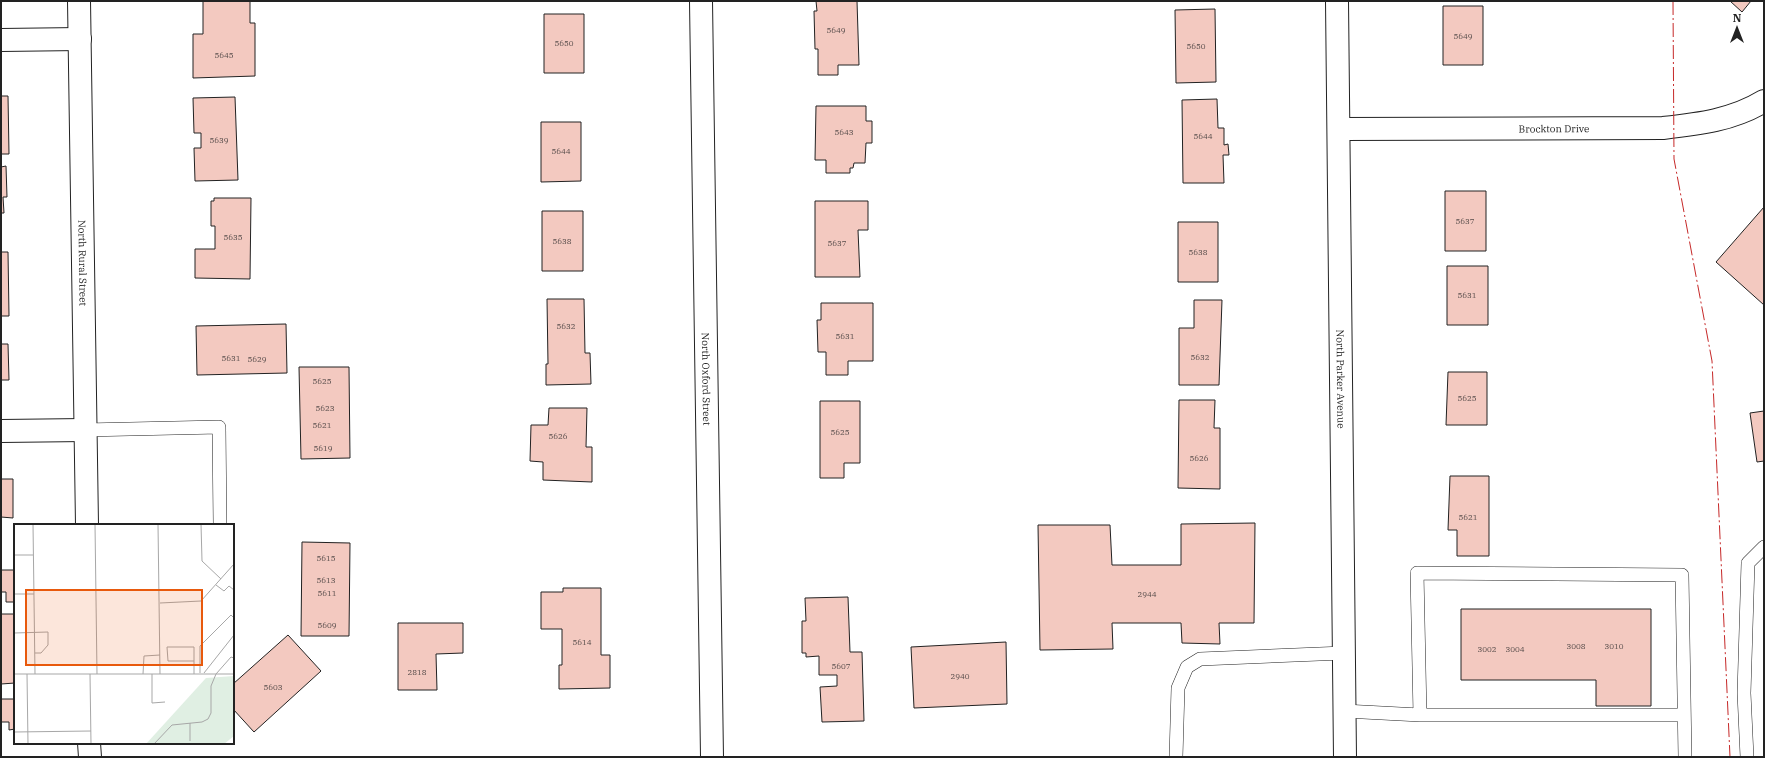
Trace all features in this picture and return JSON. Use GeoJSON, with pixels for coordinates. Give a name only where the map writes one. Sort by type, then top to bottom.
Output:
{"type":"FeatureCollection","features":[{"type":"Feature","properties":{"kind":"street","name":"North Rural Street"},"geometry":{"type":"LineString","coordinates":[[79,1],[87,524]]}},
{"type":"Feature","properties":{"kind":"street","name":"North Oxford Street"},"geometry":{"type":"LineString","coordinates":[[701,1],[712,757]]}},
{"type":"Feature","properties":{"kind":"street","name":"North Parker Avenue"},"geometry":{"type":"LineString","coordinates":[[1337,1],[1340,129],[1345,757]]}},
{"type":"Feature","properties":{"kind":"street"},"geometry":{"type":"LineString","coordinates":[[1,40],[80,40]]}},
{"type":"Feature","properties":{"kind":"street","name":"Brockton Drive"},"geometry":{"type":"LineString","coordinates":[[1340,129],[1663,128],[1712,122],[1751,109],[1764,101]]}},
{"type":"Feature","properties":{"kind":"street"},"geometry":{"type":"LineString","coordinates":[[1,431],[85,430]]}},
{"type":"Feature","properties":{"kind":"street"},"geometry":{"type":"LineString","coordinates":[[89,744],[90,757]]}},
{"type":"Feature","properties":{"kind":"lane"},"geometry":{"type":"LineString","coordinates":[[85,430],[219,427],[220,524]]}},
{"type":"Feature","properties":{"kind":"lane"},"geometry":{"type":"LineString","coordinates":[[1747,757],[1744,693],[1748,563],[1764,547]]}},
{"type":"Feature","properties":{"kind":"lane"},"geometry":{"type":"LineString","coordinates":[[1420,715],[1417,573],[1682,575],[1685,757]]}},
{"type":"Feature","properties":{"kind":"lane"},"geometry":{"type":"LineString","coordinates":[[1176,757],[1178,688],[1187,667],[1200,659],[1344,653]]}},
{"type":"Feature","properties":{"kind":"lane"},"geometry":{"type":"LineString","coordinates":[[1344,711],[1420,715],[1684,715]]}},
{"type":"Feature","properties":{"kind":"building"},"geometry":{"type":"Polygon","coordinates":[[[203,1],[250,1],[250,23],[255,23],[255,76],[193,78],[193,34],[203,34],[203,1]]]}},
{"type":"Feature","properties":{"kind":"building"},"geometry":{"type":"Polygon","coordinates":[[[816,1],[857,1],[859,65],[838,65],[838,75],[818,75],[818,49],[815,49],[814,11],[817,11],[816,1]]]}},
{"type":"Feature","properties":{"kind":"building"},"geometry":{"type":"Polygon","coordinates":[[[1730,1],[1751,1],[1742,12],[1730,1]]]}},
{"type":"Feature","properties":{"kind":"building"},"geometry":{"type":"Polygon","coordinates":[[[1443,6],[1483,6],[1483,65],[1443,65],[1443,6]]]}},
{"type":"Feature","properties":{"kind":"building"},"geometry":{"type":"Polygon","coordinates":[[[1215,9],[1216,82],[1176,83],[1175,10],[1215,9]]]}},
{"type":"Feature","properties":{"kind":"building"},"geometry":{"type":"Polygon","coordinates":[[[544,14],[584,14],[584,73],[544,73],[544,14]]]}},
{"type":"Feature","properties":{"kind":"building"},"geometry":{"type":"Polygon","coordinates":[[[1,96],[8,96],[9,154],[1,154],[1,96]]]}},
{"type":"Feature","properties":{"kind":"building"},"geometry":{"type":"Polygon","coordinates":[[[235,97],[238,180],[195,181],[194,148],[201,148],[201,133],[194,133],[193,98],[235,97]]]}},
{"type":"Feature","properties":{"kind":"building"},"geometry":{"type":"Polygon","coordinates":[[[1217,99],[1218,128],[1224,128],[1224,145],[1228,144],[1229,155],[1223,155],[1224,183],[1183,183],[1182,100],[1217,99]]]}},
{"type":"Feature","properties":{"kind":"building"},"geometry":{"type":"Polygon","coordinates":[[[816,106],[866,106],[866,121],[872,121],[872,143],[866,143],[865,163],[854,163],[853,168],[850,168],[850,173],[826,173],[826,160],[815,160],[816,106]]]}},
{"type":"Feature","properties":{"kind":"building"},"geometry":{"type":"Polygon","coordinates":[[[541,122],[581,122],[581,181],[541,182],[541,122]]]}},
{"type":"Feature","properties":{"kind":"building"},"geometry":{"type":"Polygon","coordinates":[[[6,166],[7,197],[3,197],[4,213],[1,213],[1,167],[6,166]]]}},
{"type":"Feature","properties":{"kind":"building"},"geometry":{"type":"Polygon","coordinates":[[[1445,191],[1486,191],[1486,251],[1445,251],[1445,191]]]}},
{"type":"Feature","properties":{"kind":"building"},"geometry":{"type":"Polygon","coordinates":[[[214,198],[251,198],[250,279],[195,278],[195,249],[215,249],[215,226],[211,226],[211,201],[214,201],[214,198]]]}},
{"type":"Feature","properties":{"kind":"building"},"geometry":{"type":"Polygon","coordinates":[[[815,201],[868,201],[868,230],[858,230],[860,277],[815,277],[815,201]]]}},
{"type":"Feature","properties":{"kind":"building"},"geometry":{"type":"Polygon","coordinates":[[[1764,207],[1764,305],[1716,262],[1764,207]]]}},
{"type":"Feature","properties":{"kind":"building"},"geometry":{"type":"Polygon","coordinates":[[[542,211],[583,211],[583,271],[542,271],[542,211]]]}},
{"type":"Feature","properties":{"kind":"building"},"geometry":{"type":"Polygon","coordinates":[[[1178,222],[1218,222],[1218,282],[1178,282],[1178,222]]]}},
{"type":"Feature","properties":{"kind":"building"},"geometry":{"type":"Polygon","coordinates":[[[1,252],[8,252],[9,316],[1,316],[1,252]]]}},
{"type":"Feature","properties":{"kind":"building"},"geometry":{"type":"Polygon","coordinates":[[[1447,266],[1488,266],[1488,325],[1447,325],[1447,266]]]}},
{"type":"Feature","properties":{"kind":"building"},"geometry":{"type":"Polygon","coordinates":[[[547,299],[584,299],[585,353],[590,353],[591,384],[546,385],[546,364],[548,364],[547,299]]]}},
{"type":"Feature","properties":{"kind":"building"},"geometry":{"type":"Polygon","coordinates":[[[1194,300],[1222,300],[1219,385],[1179,385],[1179,328],[1194,328],[1194,300]]]}},
{"type":"Feature","properties":{"kind":"building"},"geometry":{"type":"Polygon","coordinates":[[[821,303],[873,303],[873,361],[848,361],[848,375],[826,375],[826,352],[818,352],[817,320],[821,320],[821,303]]]}},
{"type":"Feature","properties":{"kind":"building"},"geometry":{"type":"Polygon","coordinates":[[[286,324],[287,373],[197,375],[196,326],[286,324]]]}},
{"type":"Feature","properties":{"kind":"building"},"geometry":{"type":"Polygon","coordinates":[[[1,344],[8,344],[9,380],[1,380],[1,344]]]}},
{"type":"Feature","properties":{"kind":"building"},"geometry":{"type":"Polygon","coordinates":[[[299,367],[349,367],[350,458],[301,459],[299,367]]]}},
{"type":"Feature","properties":{"kind":"building"},"geometry":{"type":"Polygon","coordinates":[[[1448,372],[1487,372],[1487,425],[1446,425],[1448,372]]]}},
{"type":"Feature","properties":{"kind":"building"},"geometry":{"type":"Polygon","coordinates":[[[1179,400],[1215,400],[1214,428],[1220,428],[1220,489],[1178,488],[1179,400]]]}},
{"type":"Feature","properties":{"kind":"building"},"geometry":{"type":"Polygon","coordinates":[[[820,401],[860,401],[860,463],[844,463],[844,478],[820,478],[820,401]]]}},
{"type":"Feature","properties":{"kind":"building"},"geometry":{"type":"Polygon","coordinates":[[[549,408],[587,408],[586,447],[592,447],[592,482],[543,480],[543,462],[530,461],[531,425],[548,425],[549,408]]]}},
{"type":"Feature","properties":{"kind":"building"},"geometry":{"type":"Polygon","coordinates":[[[1764,411],[1764,461],[1757,462],[1750,413],[1764,411]]]}},
{"type":"Feature","properties":{"kind":"building"},"geometry":{"type":"Polygon","coordinates":[[[1450,476],[1489,476],[1489,556],[1457,556],[1457,530],[1448,530],[1450,476]]]}},
{"type":"Feature","properties":{"kind":"building"},"geometry":{"type":"Polygon","coordinates":[[[1,479],[13,479],[13,518],[1,517],[1,479]]]}},
{"type":"Feature","properties":{"kind":"building"},"geometry":{"type":"Polygon","coordinates":[[[1255,523],[1254,623],[1219,623],[1220,644],[1182,643],[1181,623],[1112,623],[1113,649],[1040,650],[1038,525],[1110,525],[1112,565],[1181,565],[1181,524],[1255,523]]]}},
{"type":"Feature","properties":{"kind":"building"},"geometry":{"type":"Polygon","coordinates":[[[302,542],[350,543],[349,636],[301,636],[302,542]]]}},
{"type":"Feature","properties":{"kind":"building"},"geometry":{"type":"Polygon","coordinates":[[[1,570],[14,570],[14,602],[6,602],[6,592],[1,592],[1,570]]]}},
{"type":"Feature","properties":{"kind":"building"},"geometry":{"type":"Polygon","coordinates":[[[563,588],[601,588],[601,655],[610,655],[610,688],[559,689],[559,665],[562,665],[562,629],[541,629],[541,592],[563,592],[563,588]]]}},
{"type":"Feature","properties":{"kind":"building"},"geometry":{"type":"Polygon","coordinates":[[[848,597],[850,652],[862,652],[864,721],[822,722],[820,687],[837,686],[837,675],[819,675],[819,656],[806,657],[806,653],[802,653],[802,621],[806,621],[805,598],[848,597]]]}},
{"type":"Feature","properties":{"kind":"building"},"geometry":{"type":"Polygon","coordinates":[[[1461,609],[1651,609],[1651,706],[1596,706],[1596,680],[1461,680],[1461,609]]]}},
{"type":"Feature","properties":{"kind":"building"},"geometry":{"type":"Polygon","coordinates":[[[1,614],[14,614],[14,683],[1,684],[1,614]]]}},
{"type":"Feature","properties":{"kind":"building"},"geometry":{"type":"Polygon","coordinates":[[[398,623],[463,623],[463,653],[436,654],[437,690],[398,690],[398,623]]]}},
{"type":"Feature","properties":{"kind":"building"},"geometry":{"type":"Polygon","coordinates":[[[288,635],[321,671],[254,732],[234,710],[234,683],[288,635]]]}},
{"type":"Feature","properties":{"kind":"building"},"geometry":{"type":"Polygon","coordinates":[[[1006,642],[1007,704],[914,708],[911,647],[1006,642]]]}},
{"type":"Feature","properties":{"kind":"building"},"geometry":{"type":"Polygon","coordinates":[[[1,699],[14,699],[14,729],[9,730],[9,722],[1,722],[1,699]]]}},
{"type":"Feature","properties":{"kind":"power"},"geometry":{"type":"LineString","coordinates":[[1673,1],[1674,159],[1712,361],[1730,757]]}}]}
